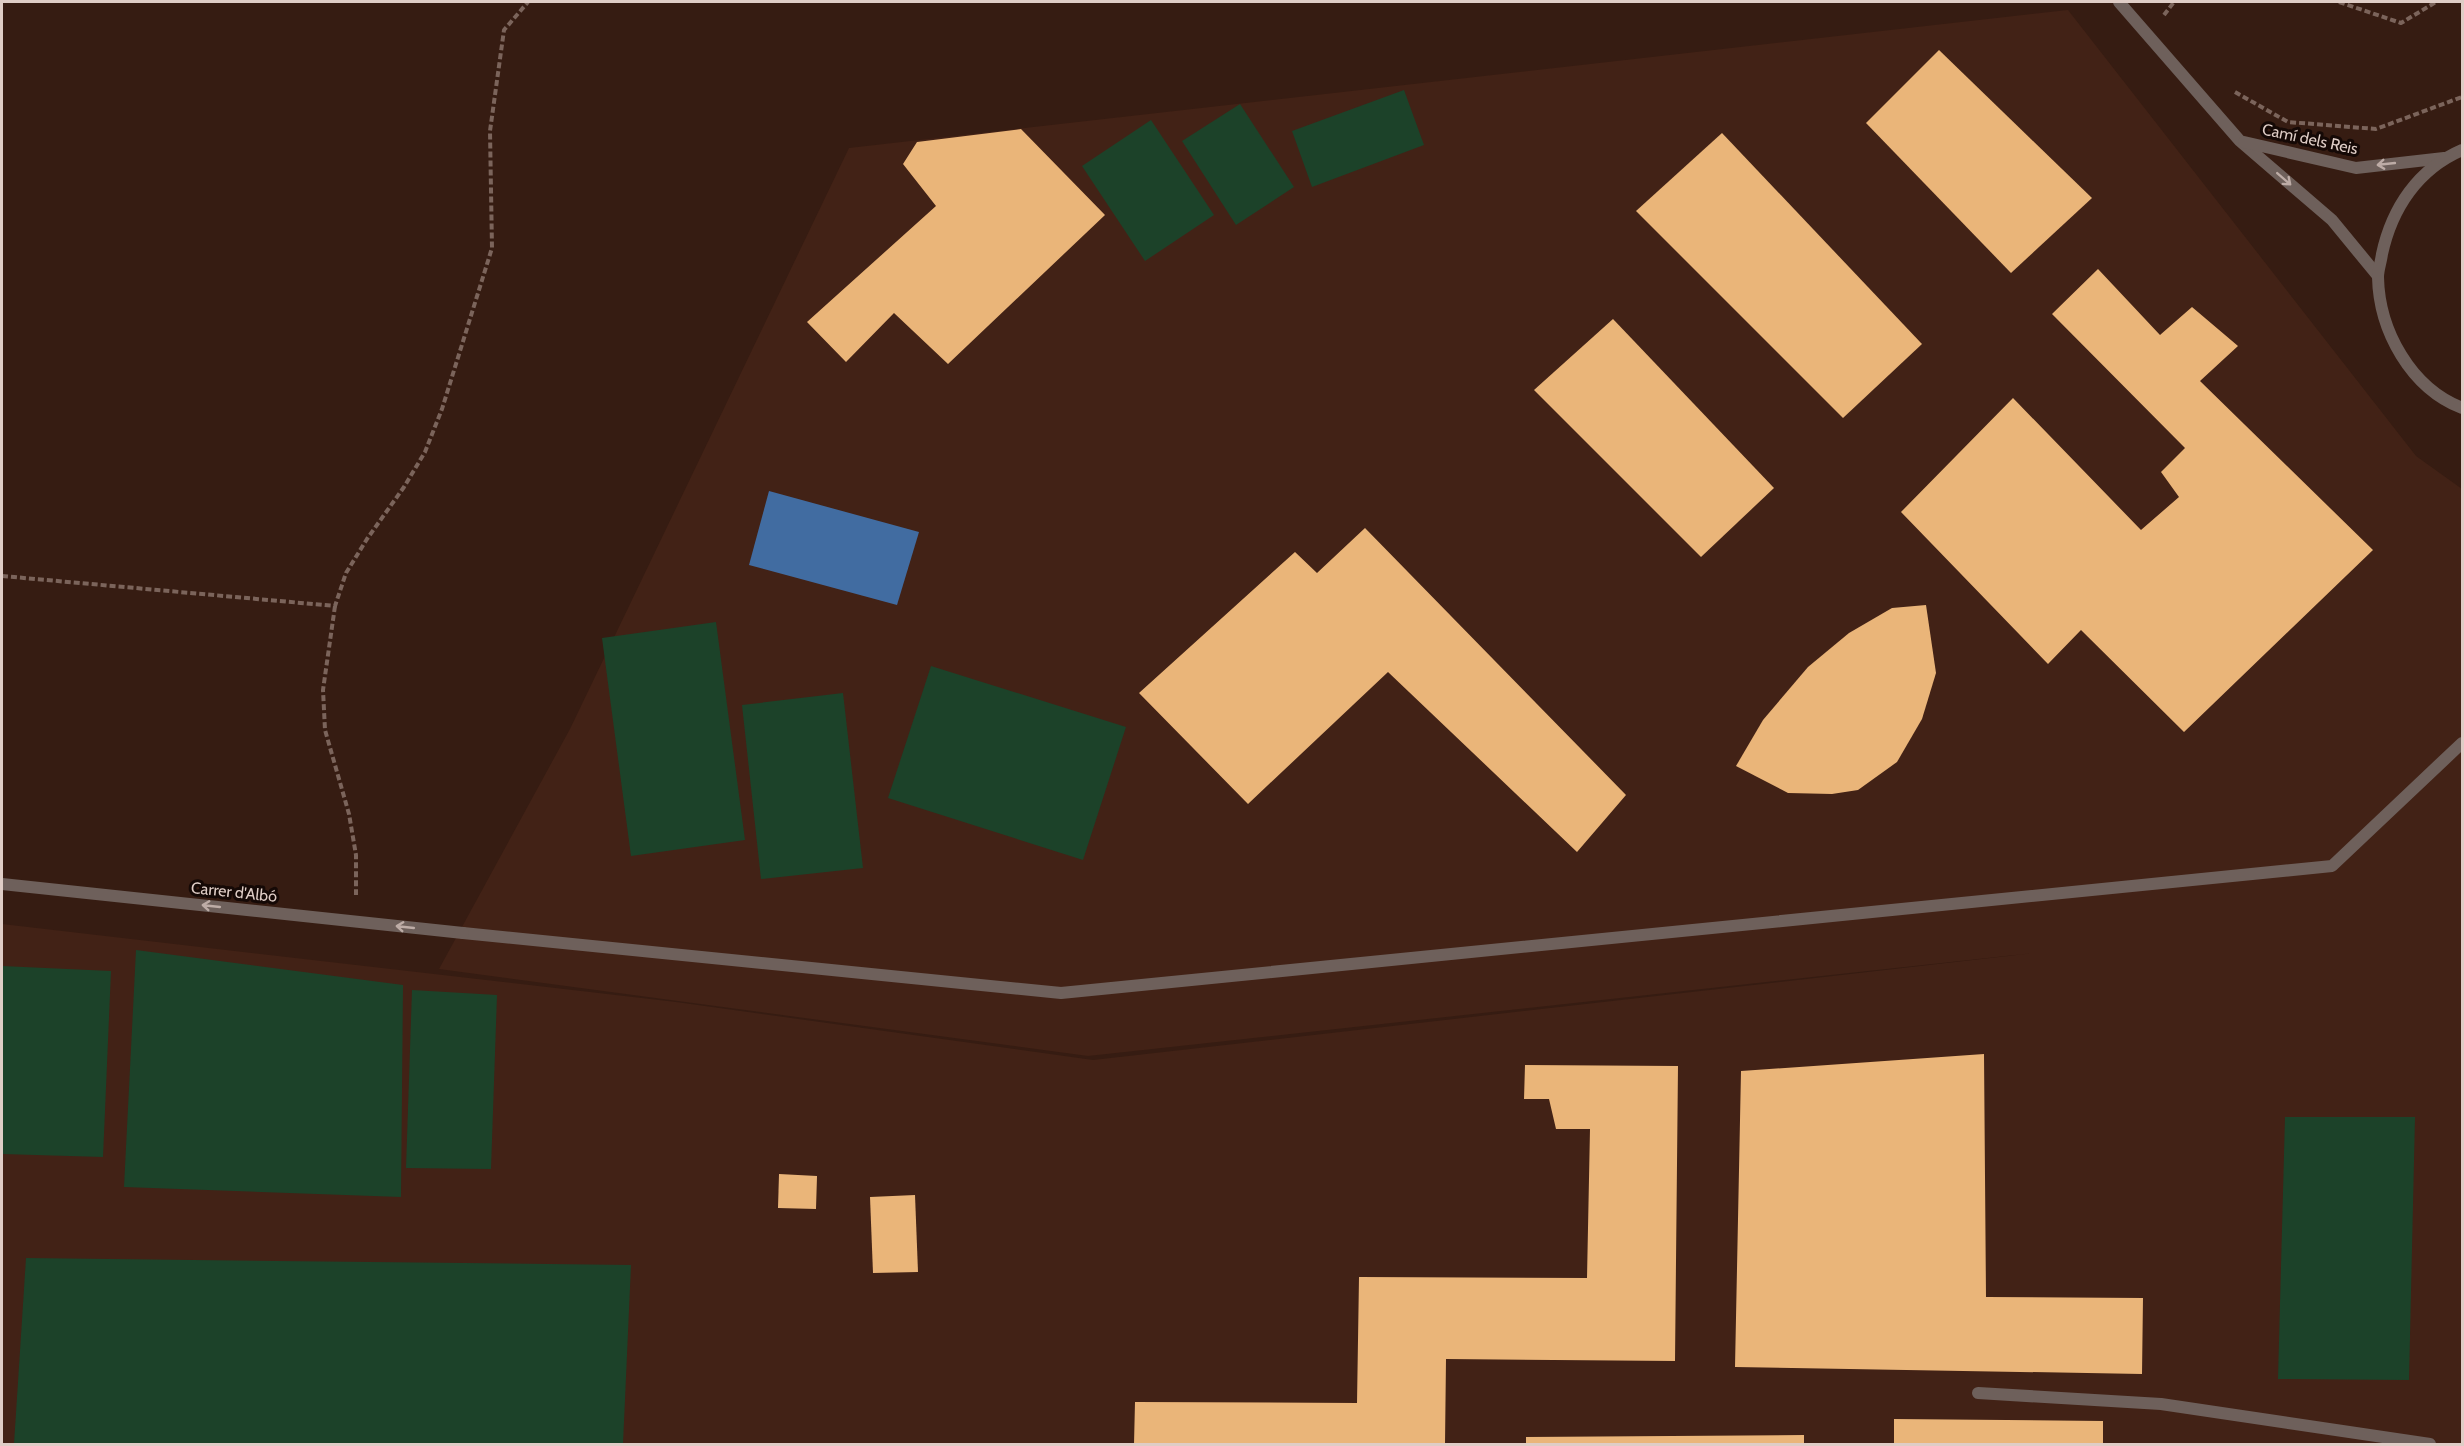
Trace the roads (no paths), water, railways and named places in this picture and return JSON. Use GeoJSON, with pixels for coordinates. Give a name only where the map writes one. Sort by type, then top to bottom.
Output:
{"type":"FeatureCollection","features":[{"type":"Feature","properties":{"kind":"street","name":"Camí dels Reis"},"geometry":{"type":"LineString","coordinates":[[2119,2],[2240,141],[2332,220],[2378,276]]}},
{"type":"Feature","properties":{"kind":"street","name":"Camí dels Reis"},"geometry":{"type":"LineString","coordinates":[[2240,141],[2356,168],[2444,158]]}},
{"type":"Feature","properties":{"kind":"street"},"geometry":{"type":"LineString","coordinates":[[2463,150],[2444,158],[2411,188],[2388,227],[2378,276],[2385,325],[2409,369],[2447,402],[2463,408]]}},
{"type":"Feature","properties":{"kind":"street","name":"Carrer d'Albó"},"geometry":{"type":"LineString","coordinates":[[2,884],[1061,993],[2332,866],[2463,743]]}},
{"type":"Feature","properties":{"kind":"street"},"geometry":{"type":"LineString","coordinates":[[1978,1393],[2161,1404],[2430,1444]]}},
{"type":"Feature","properties":{"kind":"water"},"geometry":{"type":"Polygon","coordinates":[[[769,491],[919,532],[897,605],[749,565],[769,491]]]}}]}
